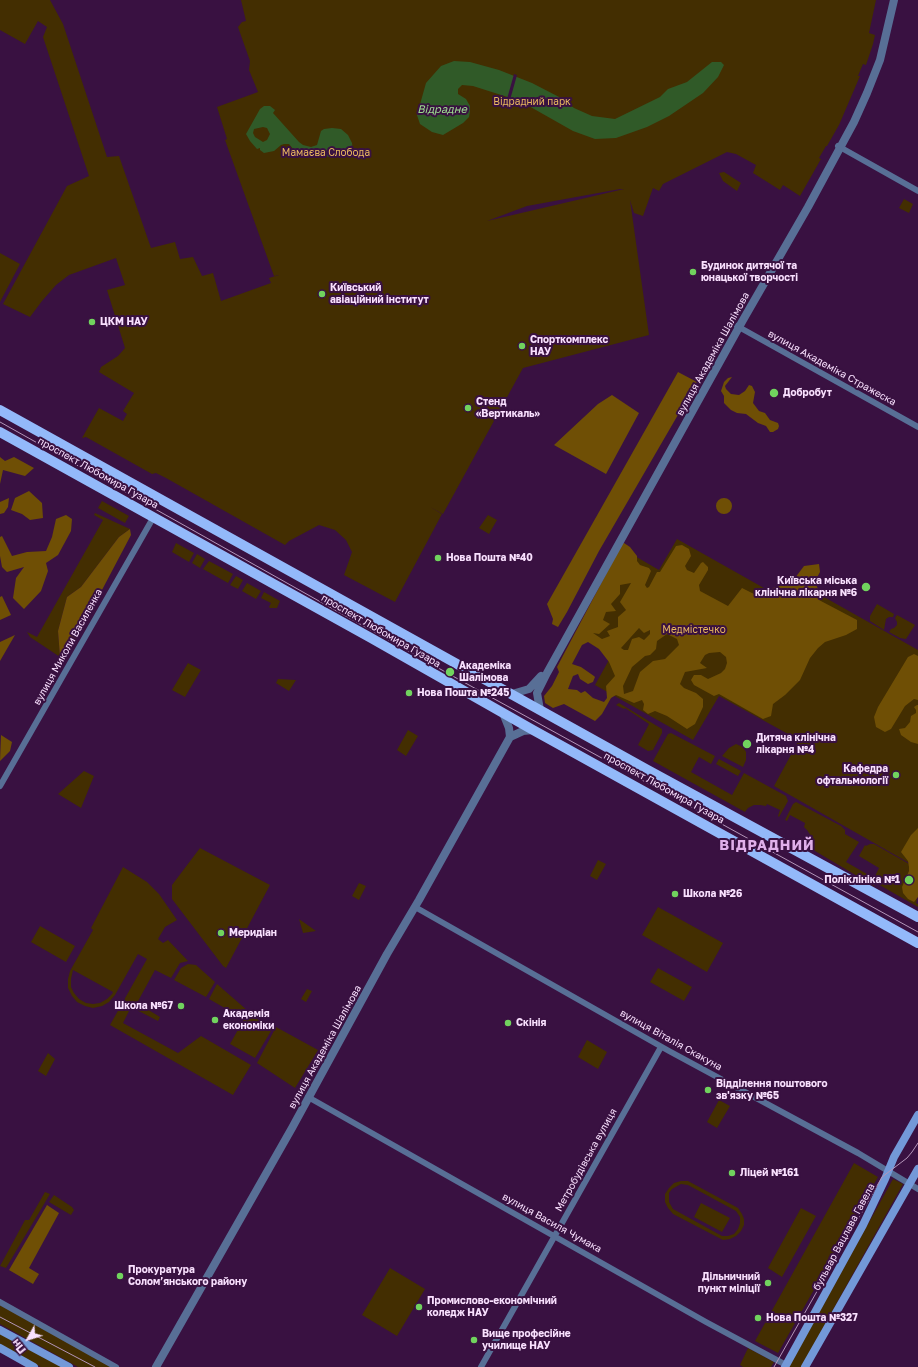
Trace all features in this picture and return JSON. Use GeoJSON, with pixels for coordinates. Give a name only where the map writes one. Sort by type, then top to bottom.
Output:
{"type":"FeatureCollection","features":[{"type":"Feature","properties":{"kind":"main road","name":"проспект Любомира Гузара"},"geometry":{"type":"LineString","coordinates":[[0,410],[540,710],[918,916]]}},
{"type":"Feature","properties":{"kind":"main road","name":"проспект Любомира Гузара"},"geometry":{"type":"LineString","coordinates":[[0,432],[918,943]]}},
{"type":"Feature","properties":{"kind":"main road"},"geometry":{"type":"LineString","coordinates":[[906,1134],[918,1107]]}},
{"type":"Feature","properties":{"kind":"main road","name":"бульвар Вацлава Гавела"},"geometry":{"type":"LineString","coordinates":[[785,1366],[863,1225],[894,1157],[918,1115]]}},
{"type":"Feature","properties":{"kind":"main road"},"geometry":{"type":"LineString","coordinates":[[805,1367],[918,1169]]}},
{"type":"Feature","properties":{"kind":"main road"},"geometry":{"type":"LineString","coordinates":[[0,1330],[68,1367]]}},
{"type":"Feature","properties":{"kind":"main road"},"geometry":{"type":"LineString","coordinates":[[0,1348],[34,1367]]}},
{"type":"Feature","properties":{"kind":"street","name":"вулиця Академіка Шалімова"},"geometry":{"type":"LineString","coordinates":[[512,694],[529,689],[540,677],[839,147],[866,90],[893,0]]}},
{"type":"Feature","properties":{"kind":"street"},"geometry":{"type":"LineString","coordinates":[[839,147],[918,191]]}},
{"type":"Feature","properties":{"kind":"street","name":"вулиця Академіка Шалімова"},"geometry":{"type":"LineString","coordinates":[[540,710],[536,693],[738,327]]}},
{"type":"Feature","properties":{"kind":"street","name":"вулиця Академіка Стражеска"},"geometry":{"type":"LineString","coordinates":[[738,327],[918,427]]}},
{"type":"Feature","properties":{"kind":"street","name":"вулиця Миколи Василенка"},"geometry":{"type":"LineString","coordinates":[[0,786],[153,518]]}},
{"type":"Feature","properties":{"kind":"street"},"geometry":{"type":"LineString","coordinates":[[503,713],[509,728],[510,736],[523,731],[533,730]]}},
{"type":"Feature","properties":{"kind":"street","name":"вулиця Академіка Шалімова"},"geometry":{"type":"LineString","coordinates":[[156,1367],[510,736]]}},
{"type":"Feature","properties":{"kind":"street","name":"вулиця Віталія Скакуна"},"geometry":{"type":"LineString","coordinates":[[415,907],[662,1047],[858,1153],[918,1189]]}},
{"type":"Feature","properties":{"kind":"street","name":"Метробудівська вулиця"},"geometry":{"type":"LineString","coordinates":[[481,1367],[662,1047]]}},
{"type":"Feature","properties":{"kind":"street","name":"вулиця Василя Чумака"},"geometry":{"type":"LineString","coordinates":[[308,1097],[785,1366]]}},
{"type":"Feature","properties":{"kind":"street"},"geometry":{"type":"LineString","coordinates":[[0,1302],[116,1367]]}},
{"type":"Feature","properties":{"kind":"green space"},"geometry":{"type":"Polygon","coordinates":[[[0,0],[50,0],[63,24],[107,157],[119,156],[151,248],[175,242],[180,259],[193,257],[202,276],[213,273],[221,301],[271,283],[269,278],[279,275],[274,276],[225,140],[227,139],[217,107],[258,92],[249,70],[250,61],[238,27],[242,22],[246,21],[241,0],[876,0],[869,33],[875,35],[866,65],[863,64],[858,76],[860,76],[839,125],[819,158],[821,159],[800,196],[783,185],[780,190],[753,173],[756,165],[736,154],[727,152],[663,184],[659,191],[653,188],[643,216],[634,213],[630,200],[649,335],[523,368],[443,514],[430,507],[442,514],[395,602],[344,575],[352,552],[346,540],[335,530],[319,525],[289,541],[285,545],[166,478],[156,473],[152,474],[86,437],[82,438],[99,408],[123,421],[127,414],[123,411],[134,393],[99,372],[101,367],[118,356],[125,348],[107,290],[125,285],[116,258],[69,275],[56,285],[30,317],[3,304],[67,186],[89,176],[43,37],[47,27],[38,21],[25,44],[0,30],[0,0]],[[624,189],[527,206],[487,221],[624,189]]]}},
{"type":"Feature","properties":{"kind":"green space"},"geometry":{"type":"Polygon","coordinates":[[[724,172],[741,183],[737,191],[723,181],[719,173],[724,172]]]}},
{"type":"Feature","properties":{"kind":"green space"},"geometry":{"type":"Polygon","coordinates":[[[904,199],[913,204],[909,213],[899,208],[904,199]]]}},
{"type":"Feature","properties":{"kind":"green space"},"geometry":{"type":"Polygon","coordinates":[[[0,253],[20,264],[0,302],[0,253]]]}},
{"type":"Feature","properties":{"kind":"green space"},"geometry":{"type":"Polygon","coordinates":[[[678,372],[697,382],[599,551],[558,627],[552,624],[553,619],[547,604],[678,372]]]}},
{"type":"Feature","properties":{"kind":"green space"},"geometry":{"type":"Polygon","coordinates":[[[732,377],[725,386],[726,389],[731,394],[739,395],[745,391],[749,385],[752,386],[755,392],[753,403],[759,411],[765,413],[770,420],[778,423],[778,429],[770,432],[766,426],[758,423],[746,414],[737,413],[731,410],[724,403],[724,396],[721,391],[724,382],[728,378],[732,377]]]}},
{"type":"Feature","properties":{"kind":"green space"},"geometry":{"type":"Polygon","coordinates":[[[612,395],[639,413],[606,474],[554,445],[598,404],[612,395]]]}},
{"type":"Feature","properties":{"kind":"green space"},"geometry":{"type":"Polygon","coordinates":[[[0,457],[5,461],[14,457],[34,468],[25,476],[3,470],[0,484],[0,457]]]}},
{"type":"Feature","properties":{"kind":"green space"},"geometry":{"type":"Polygon","coordinates":[[[29,491],[42,503],[43,518],[30,520],[22,514],[11,510],[15,498],[29,491]]]}},
{"type":"Feature","properties":{"kind":"green space"},"geometry":{"type":"Polygon","coordinates":[[[9,498],[8,507],[4,513],[0,514],[0,502],[9,498]]]}},
{"type":"Feature","properties":{"kind":"green space"},"geometry":{"type":"Polygon","coordinates":[[[721,498],[727,498],[732,503],[730,512],[727,514],[721,514],[716,509],[716,503],[721,498]]]}},
{"type":"Feature","properties":{"kind":"green space"},"geometry":{"type":"Polygon","coordinates":[[[102,501],[129,516],[125,523],[98,508],[102,501]]]}},
{"type":"Feature","properties":{"kind":"green space"},"geometry":{"type":"Polygon","coordinates":[[[95,513],[130,529],[119,537],[81,587],[67,597],[58,631],[60,657],[30,637],[27,632],[37,637],[103,520],[94,515],[95,513]]]}},
{"type":"Feature","properties":{"kind":"green space"},"geometry":{"type":"Polygon","coordinates":[[[66,515],[72,519],[71,531],[58,555],[46,563],[48,571],[41,591],[24,609],[13,598],[16,578],[24,567],[7,572],[2,567],[0,556],[0,537],[2,536],[12,556],[27,552],[46,551],[52,537],[56,519],[66,515]]]}},
{"type":"Feature","properties":{"kind":"green space"},"geometry":{"type":"Polygon","coordinates":[[[488,515],[497,520],[489,534],[479,528],[488,515]]]}},
{"type":"Feature","properties":{"kind":"green space"},"geometry":{"type":"Polygon","coordinates":[[[130,529],[131,535],[65,660],[60,657],[58,631],[67,597],[81,587],[119,537],[130,529]]]}},
{"type":"Feature","properties":{"kind":"green space","name":"Медмістечко"},"geometry":{"type":"Polygon","coordinates":[[[677,539],[771,592],[801,584],[918,650],[918,868],[774,786],[799,740],[719,696],[693,740],[595,685],[615,649],[586,632],[628,552],[659,570],[677,539]]]}},
{"type":"Feature","properties":{"kind":"green space"},"geometry":{"type":"Polygon","coordinates":[[[176,543],[194,553],[189,562],[172,552],[176,543]]]}},
{"type":"Feature","properties":{"kind":"green space"},"geometry":{"type":"Polygon","coordinates":[[[624,543],[630,547],[637,556],[637,561],[640,565],[649,568],[651,571],[645,585],[647,588],[657,572],[660,572],[676,546],[682,545],[689,549],[691,556],[685,566],[687,570],[694,573],[703,562],[708,567],[708,570],[699,585],[700,591],[728,606],[742,588],[756,595],[792,582],[804,566],[819,564],[820,572],[815,581],[819,592],[819,600],[857,620],[857,629],[846,635],[825,642],[818,648],[810,658],[800,680],[785,695],[773,704],[771,716],[763,719],[719,694],[714,696],[694,685],[691,680],[694,675],[701,675],[708,679],[721,673],[725,669],[727,663],[726,657],[720,652],[705,655],[700,663],[707,668],[685,672],[680,684],[684,688],[696,693],[703,699],[703,707],[695,724],[687,729],[667,716],[655,711],[648,714],[643,710],[644,704],[642,700],[634,703],[616,695],[611,698],[602,714],[595,721],[564,704],[553,708],[545,703],[544,696],[552,686],[559,672],[557,667],[622,544],[624,543]],[[631,583],[620,585],[620,594],[611,604],[616,611],[606,612],[603,620],[610,624],[599,634],[593,633],[602,639],[610,636],[607,631],[618,627],[618,617],[626,610],[620,602],[631,583]],[[639,628],[621,648],[628,650],[632,639],[639,637],[644,640],[650,634],[650,630],[644,633],[639,628]],[[667,634],[657,641],[656,649],[632,667],[623,686],[624,694],[633,691],[640,672],[653,661],[665,659],[679,645],[677,639],[667,634]],[[588,642],[582,645],[572,664],[581,667],[595,677],[593,682],[588,684],[580,679],[578,674],[573,676],[568,689],[577,690],[581,693],[585,691],[593,698],[604,702],[607,698],[606,686],[615,676],[609,662],[599,649],[588,642]]]}},
{"type":"Feature","properties":{"kind":"green space"},"geometry":{"type":"Polygon","coordinates":[[[197,554],[205,559],[200,568],[192,563],[197,554]]]}},
{"type":"Feature","properties":{"kind":"green space"},"geometry":{"type":"Polygon","coordinates":[[[209,561],[233,574],[228,583],[203,569],[209,561]]]}},
{"type":"Feature","properties":{"kind":"green space"},"geometry":{"type":"Polygon","coordinates":[[[236,576],[243,580],[238,589],[230,585],[236,576]]]}},
{"type":"Feature","properties":{"kind":"green space"},"geometry":{"type":"Polygon","coordinates":[[[247,583],[261,591],[256,599],[242,591],[247,583]]]}},
{"type":"Feature","properties":{"kind":"green space"},"geometry":{"type":"Polygon","coordinates":[[[264,592],[280,601],[277,608],[270,608],[271,603],[261,598],[264,592]]]}},
{"type":"Feature","properties":{"kind":"green space"},"geometry":{"type":"Polygon","coordinates":[[[2,596],[11,615],[0,620],[0,597],[2,596]]]}},
{"type":"Feature","properties":{"kind":"green space"},"geometry":{"type":"Polygon","coordinates":[[[877,604],[894,614],[893,617],[886,619],[884,630],[870,621],[870,616],[877,604]]]}},
{"type":"Feature","properties":{"kind":"green space"},"geometry":{"type":"Polygon","coordinates":[[[897,615],[915,625],[906,639],[900,638],[889,632],[897,625],[895,618],[897,615]]]}},
{"type":"Feature","properties":{"kind":"green space"},"geometry":{"type":"Polygon","coordinates":[[[15,635],[0,661],[0,642],[15,635]]]}},
{"type":"Feature","properties":{"kind":"green space"},"geometry":{"type":"Polygon","coordinates":[[[914,654],[918,656],[918,700],[914,699],[905,706],[891,729],[885,732],[876,727],[874,717],[878,707],[908,657],[914,654]]]}},
{"type":"Feature","properties":{"kind":"green space"},"geometry":{"type":"Polygon","coordinates":[[[188,663],[201,670],[185,697],[172,690],[188,663]]]}},
{"type":"Feature","properties":{"kind":"green space"},"geometry":{"type":"Polygon","coordinates":[[[278,679],[296,680],[289,691],[276,683],[278,679]]]}},
{"type":"Feature","properties":{"kind":"green space"},"geometry":{"type":"Polygon","coordinates":[[[619,703],[662,729],[662,733],[653,750],[648,751],[638,745],[649,724],[625,708],[624,709],[616,705],[619,703]]]}},
{"type":"Feature","properties":{"kind":"green space"},"geometry":{"type":"Polygon","coordinates":[[[917,705],[918,744],[911,742],[901,735],[899,729],[905,728],[910,722],[911,716],[916,713],[914,707],[917,705]]]}},
{"type":"Feature","properties":{"kind":"green space"},"geometry":{"type":"Polygon","coordinates":[[[408,730],[418,736],[406,756],[397,750],[408,730]]]}},
{"type":"Feature","properties":{"kind":"green space"},"geometry":{"type":"Polygon","coordinates":[[[671,733],[715,756],[711,764],[699,757],[691,772],[732,795],[744,773],[786,796],[788,801],[779,817],[780,810],[767,804],[766,806],[754,805],[748,808],[745,812],[653,761],[668,734],[671,733]]]}},
{"type":"Feature","properties":{"kind":"green space"},"geometry":{"type":"Polygon","coordinates":[[[1,735],[12,742],[10,751],[0,761],[1,735]]]}},
{"type":"Feature","properties":{"kind":"green space"},"geometry":{"type":"Polygon","coordinates":[[[736,744],[743,747],[746,752],[746,760],[743,767],[722,756],[729,748],[736,744]]]}},
{"type":"Feature","properties":{"kind":"green space"},"geometry":{"type":"Polygon","coordinates":[[[719,759],[741,771],[738,776],[716,764],[719,759]]]}},
{"type":"Feature","properties":{"kind":"green space"},"geometry":{"type":"Polygon","coordinates":[[[84,771],[94,776],[81,808],[58,794],[84,771]]]}},
{"type":"Feature","properties":{"kind":"green space"},"geometry":{"type":"Polygon","coordinates":[[[796,802],[841,826],[845,830],[845,834],[859,842],[846,862],[874,878],[879,868],[859,856],[865,845],[874,844],[918,869],[916,903],[918,904],[918,907],[876,883],[874,886],[810,848],[811,836],[804,827],[805,823],[790,815],[787,821],[785,820],[793,804],[796,802]]]}},
{"type":"Feature","properties":{"kind":"green space"},"geometry":{"type":"Polygon","coordinates":[[[918,828],[918,897],[914,902],[908,899],[903,893],[902,887],[909,871],[909,867],[908,861],[901,852],[911,835],[918,828]]]}},
{"type":"Feature","properties":{"kind":"green space","name":"Меридіан"},"geometry":{"type":"Polygon","coordinates":[[[200,848],[270,885],[226,968],[172,899],[172,885],[200,848]]]}},
{"type":"Feature","properties":{"kind":"green space"},"geometry":{"type":"Polygon","coordinates":[[[598,860],[606,864],[597,880],[590,876],[598,860]]]}},
{"type":"Feature","properties":{"kind":"green space"},"geometry":{"type":"Polygon","coordinates":[[[123,867],[147,882],[159,894],[177,920],[165,927],[158,939],[163,943],[168,940],[188,961],[180,963],[171,978],[155,970],[137,1003],[160,1017],[158,1021],[131,1007],[123,1023],[178,1053],[201,1036],[251,1065],[233,1095],[110,1025],[147,959],[138,954],[115,995],[109,1002],[102,1006],[93,1008],[77,1002],[68,988],[68,979],[70,971],[93,930],[91,928],[123,867]],[[73,970],[71,987],[79,999],[86,1003],[100,1003],[107,999],[113,992],[73,970]]]}},
{"type":"Feature","properties":{"kind":"green space"},"geometry":{"type":"Polygon","coordinates":[[[359,883],[366,886],[359,900],[352,896],[359,883]]]}},
{"type":"Feature","properties":{"kind":"green space"},"geometry":{"type":"Polygon","coordinates":[[[658,907],[723,943],[707,972],[642,935],[658,907]]]}},
{"type":"Feature","properties":{"kind":"green space"},"geometry":{"type":"Polygon","coordinates":[[[299,919],[316,931],[303,933],[299,919]]]}},
{"type":"Feature","properties":{"kind":"green space"},"geometry":{"type":"Polygon","coordinates":[[[40,926],[75,946],[66,962],[31,942],[40,926]]]}},
{"type":"Feature","properties":{"kind":"green space"},"geometry":{"type":"Polygon","coordinates":[[[188,964],[196,965],[215,982],[206,997],[174,980],[181,968],[188,964]]]}},
{"type":"Feature","properties":{"kind":"green space"},"geometry":{"type":"Polygon","coordinates":[[[658,968],[692,987],[684,1001],[650,982],[658,968]]]}},
{"type":"Feature","properties":{"kind":"green space"},"geometry":{"type":"Polygon","coordinates":[[[217,984],[271,1031],[255,1058],[230,1044],[244,1019],[209,999],[217,984]]]}},
{"type":"Feature","properties":{"kind":"green space"},"geometry":{"type":"Polygon","coordinates":[[[307,989],[312,991],[306,1002],[301,999],[307,989]]]}},
{"type":"Feature","properties":{"kind":"green space"},"geometry":{"type":"Polygon","coordinates":[[[276,1027],[318,1050],[295,1088],[257,1063],[276,1027]]]}},
{"type":"Feature","properties":{"kind":"green space"},"geometry":{"type":"Polygon","coordinates":[[[587,1040],[607,1052],[598,1069],[578,1057],[587,1040]]]}},
{"type":"Feature","properties":{"kind":"green space"},"geometry":{"type":"Polygon","coordinates":[[[48,1053],[55,1059],[46,1076],[38,1071],[48,1053]]]}},
{"type":"Feature","properties":{"kind":"green space"},"geometry":{"type":"Polygon","coordinates":[[[719,1100],[730,1106],[717,1128],[707,1122],[719,1100]]]}},
{"type":"Feature","properties":{"kind":"green space"},"geometry":{"type":"Polygon","coordinates":[[[854,1163],[878,1177],[778,1353],[755,1341],[854,1163]]]}},
{"type":"Feature","properties":{"kind":"green space"},"geometry":{"type":"Polygon","coordinates":[[[893,1179],[903,1184],[801,1367],[789,1367],[893,1179]]]}},
{"type":"Feature","properties":{"kind":"green space"},"geometry":{"type":"Polygon","coordinates":[[[688,1181],[738,1208],[744,1219],[744,1225],[741,1231],[730,1239],[723,1240],[673,1214],[665,1202],[665,1194],[674,1183],[688,1181]],[[681,1184],[672,1189],[669,1193],[669,1202],[673,1209],[722,1236],[734,1234],[740,1223],[740,1217],[736,1211],[688,1185],[681,1184]]]}},
{"type":"Feature","properties":{"kind":"green space"},"geometry":{"type":"Polygon","coordinates":[[[45,1192],[50,1194],[6,1268],[0,1266],[25,1220],[29,1220],[45,1192]]]}},
{"type":"Feature","properties":{"kind":"green space"},"geometry":{"type":"Polygon","coordinates":[[[54,1195],[72,1207],[74,1210],[71,1215],[49,1202],[54,1195]]]}},
{"type":"Feature","properties":{"kind":"green space"},"geometry":{"type":"Polygon","coordinates":[[[701,1203],[730,1218],[722,1232],[694,1217],[701,1203]]]}},
{"type":"Feature","properties":{"kind":"green space"},"geometry":{"type":"Polygon","coordinates":[[[47,1205],[59,1213],[29,1268],[39,1274],[33,1284],[9,1270],[47,1205]]]}},
{"type":"Feature","properties":{"kind":"green space"},"geometry":{"type":"Polygon","coordinates":[[[801,1208],[816,1216],[782,1277],[768,1268],[801,1208]]]}},
{"type":"Feature","properties":{"kind":"green space"},"geometry":{"type":"Polygon","coordinates":[[[390,1268],[425,1289],[397,1336],[362,1315],[390,1268]]]}},
{"type":"Feature","properties":{"kind":"green space"},"geometry":{"type":"Polygon","coordinates":[[[0,1305],[112,1367],[78,1367],[0,1324],[0,1305]]]}},
{"type":"Feature","properties":{"kind":"green space"},"geometry":{"type":"Polygon","coordinates":[[[0,1333],[63,1367],[41,1367],[0,1344],[0,1333]]]}},
{"type":"Feature","properties":{"kind":"green space"},"geometry":{"type":"Polygon","coordinates":[[[748,1348],[774,1362],[771,1367],[743,1367],[740,1365],[748,1348]]]}},
{"type":"Feature","properties":{"kind":"water","name":"Відрадне"},"geometry":{"type":"Polygon","coordinates":[[[454,61],[470,62],[499,70],[532,83],[561,98],[574,108],[592,116],[615,119],[660,97],[668,89],[687,82],[712,62],[721,62],[724,65],[718,77],[703,93],[669,116],[647,127],[616,138],[595,139],[573,131],[520,101],[473,86],[462,85],[458,89],[458,94],[466,99],[470,106],[469,117],[463,123],[443,135],[432,132],[420,124],[417,115],[426,83],[441,66],[454,61]]]}},
{"type":"Feature","properties":{"kind":"water"},"geometry":{"type":"Polygon","coordinates":[[[264,106],[270,106],[275,110],[273,113],[299,142],[303,145],[311,147],[317,145],[321,131],[324,129],[341,129],[348,135],[352,143],[353,153],[343,157],[328,157],[325,154],[298,155],[289,144],[284,144],[274,151],[264,153],[260,150],[260,148],[257,149],[246,134],[260,109],[264,106]],[[263,127],[254,129],[253,133],[255,137],[263,142],[267,140],[270,134],[267,128],[263,127]]]}},
{"type":"Feature","properties":{"kind":"pier"},"geometry":{"type":"Polygon","coordinates":[[[514,74],[517,75],[510,100],[507,99],[514,74]]]}},
{"type":"Feature","properties":{"kind":"tram line"},"geometry":{"type":"LineString","coordinates":[[0,422],[449,674],[918,932]]}},
{"type":"Feature","properties":{"kind":"tram line"},"geometry":{"type":"LineString","coordinates":[[774,1367],[882,1177],[907,1158],[918,1143]]}},
{"type":"Feature","properties":{"kind":"tram line"},"geometry":{"type":"LineString","coordinates":[[0,1317],[95,1367]]}},
{"type":"Feature","properties":{"kind":"place","name":"Будинок дитячої та юнацької творчості"},"geometry":{"type":"Point","coordinates":[693,272]}},
{"type":"Feature","properties":{"kind":"place","name":"Київський авіаційний інститут"},"geometry":{"type":"Point","coordinates":[322,294]}},
{"type":"Feature","properties":{"kind":"place","name":"ЦКМ НАУ"},"geometry":{"type":"Point","coordinates":[92,322]}},
{"type":"Feature","properties":{"kind":"place","name":"Спорткомплекс НАУ"},"geometry":{"type":"Point","coordinates":[522,346]}},
{"type":"Feature","properties":{"kind":"place","name":"Добробут"},"geometry":{"type":"Point","coordinates":[774,393]}},
{"type":"Feature","properties":{"kind":"place","name":"Стенд «Вертикаль»"},"geometry":{"type":"Point","coordinates":[468,408]}},
{"type":"Feature","properties":{"kind":"place","name":"Нова Пошта №40"},"geometry":{"type":"Point","coordinates":[438,558]}},
{"type":"Feature","properties":{"kind":"place","name":"Київська міська клінічна лікарня №6"},"geometry":{"type":"Point","coordinates":[866,587]}},
{"type":"Feature","properties":{"kind":"place","name":"Академіка Шалімова"},"geometry":{"type":"Point","coordinates":[450,672]}},
{"type":"Feature","properties":{"kind":"place","name":"Нова Пошта №245"},"geometry":{"type":"Point","coordinates":[409,693]}},
{"type":"Feature","properties":{"kind":"place","name":"Дитяча клінічна лікарня №4"},"geometry":{"type":"Point","coordinates":[747,744]}},
{"type":"Feature","properties":{"kind":"place","name":"Кафедра офтальмології"},"geometry":{"type":"Point","coordinates":[896,775]}},
{"type":"Feature","properties":{"kind":"place","name":"Поліклініка №1"},"geometry":{"type":"Point","coordinates":[909,880]}},
{"type":"Feature","properties":{"kind":"place","name":"Школа №26"},"geometry":{"type":"Point","coordinates":[675,894]}},
{"type":"Feature","properties":{"kind":"place","name":"Меридіан"},"geometry":{"type":"Point","coordinates":[221,933]}},
{"type":"Feature","properties":{"kind":"place","name":"Школа №67"},"geometry":{"type":"Point","coordinates":[181,1006]}},
{"type":"Feature","properties":{"kind":"place","name":"Академія економіки"},"geometry":{"type":"Point","coordinates":[215,1020]}},
{"type":"Feature","properties":{"kind":"place","name":"Скінія"},"geometry":{"type":"Point","coordinates":[508,1023]}},
{"type":"Feature","properties":{"kind":"place","name":"Відділення поштового зв'язку №65"},"geometry":{"type":"Point","coordinates":[708,1090]}},
{"type":"Feature","properties":{"kind":"place","name":"Ліцей №161"},"geometry":{"type":"Point","coordinates":[732,1173]}},
{"type":"Feature","properties":{"kind":"place","name":"Прокуратура Солом’янського району"},"geometry":{"type":"Point","coordinates":[120,1276]}},
{"type":"Feature","properties":{"kind":"place","name":"Дільничний пункт міліції"},"geometry":{"type":"Point","coordinates":[768,1283]}},
{"type":"Feature","properties":{"kind":"place","name":"Промислово-економічний коледж НАУ"},"geometry":{"type":"Point","coordinates":[419,1307]}},
{"type":"Feature","properties":{"kind":"place","name":"Нова Пошта №327"},"geometry":{"type":"Point","coordinates":[758,1318]}},
{"type":"Feature","properties":{"kind":"place","name":"Вище професійне училище НАУ"},"geometry":{"type":"Point","coordinates":[474,1340]}},
{"type":"Feature","properties":{"kind":"district","name":"ВІДРАДНИЙ"},"geometry":{"type":"Point","coordinates":[767,846]}},
{"type":"Feature","properties":{"kind":"park label","name":"Відрадний парк"},"geometry":{"type":"Point","coordinates":[532,102]}},
{"type":"Feature","properties":{"kind":"park label","name":"Мамаєва Слобода"},"geometry":{"type":"Point","coordinates":[326,153]}}]}
